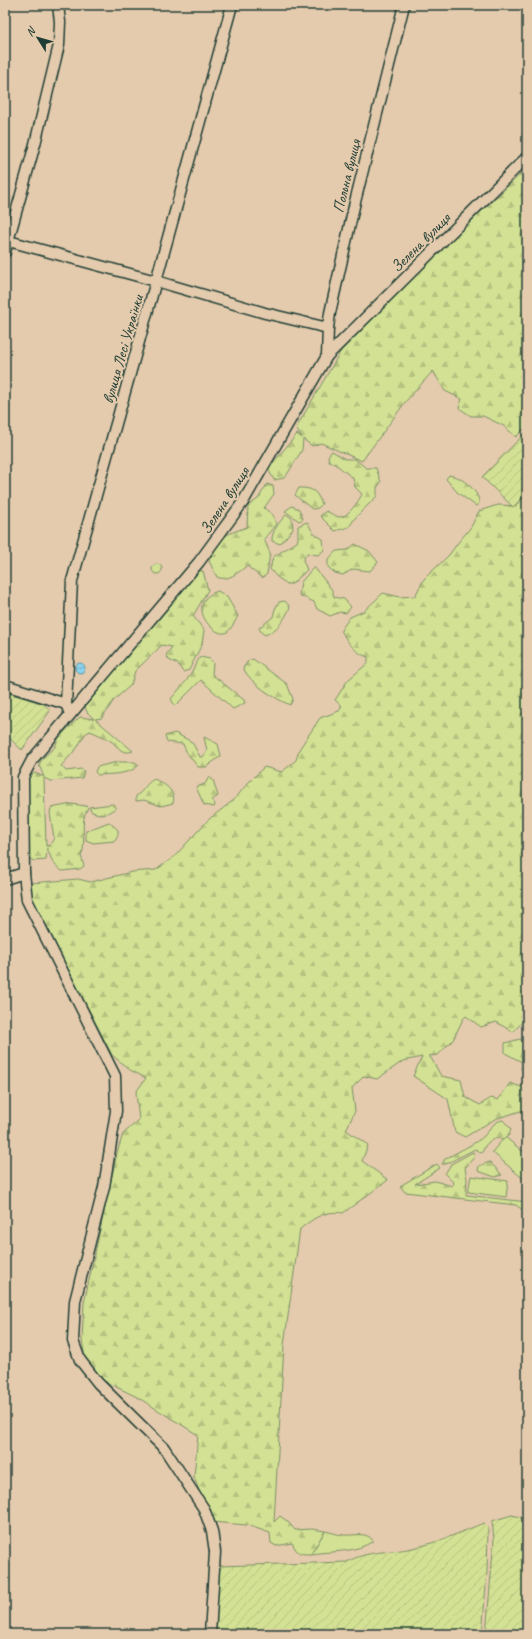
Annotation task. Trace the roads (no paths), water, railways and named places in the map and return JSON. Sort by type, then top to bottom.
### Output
[{"type":"street","points":[[5,252],[59,45],[60,22],[58,5]]},
{"type":"street","name":"вулиця Лесі Українки","points":[[66,704],[72,581],[232,5]]},
{"type":"street","name":"Польна вулиця","points":[[327,356],[328,328],[354,202],[404,5]]},
{"type":"street","name":"Зелена вулиця","points":[[210,1634],[215,1552],[212,1531],[204,1509],[164,1448],[98,1384],[80,1360],[73,1341],[75,1301],[104,1187],[109,1156],[116,1110],[115,1076],[27,900],[24,873],[23,777],[32,760],[199,562],[243,502],[327,356],[527,157]]},
{"type":"street","points":[[7,240],[156,281],[264,313],[328,328]]},
{"type":"street","points":[[5,685],[66,704],[70,714]]},
{"type":"street","points":[[5,879],[24,873]]},
{"type":"water","points":[[80,663],[85,668],[80,673],[75,668]]}]
